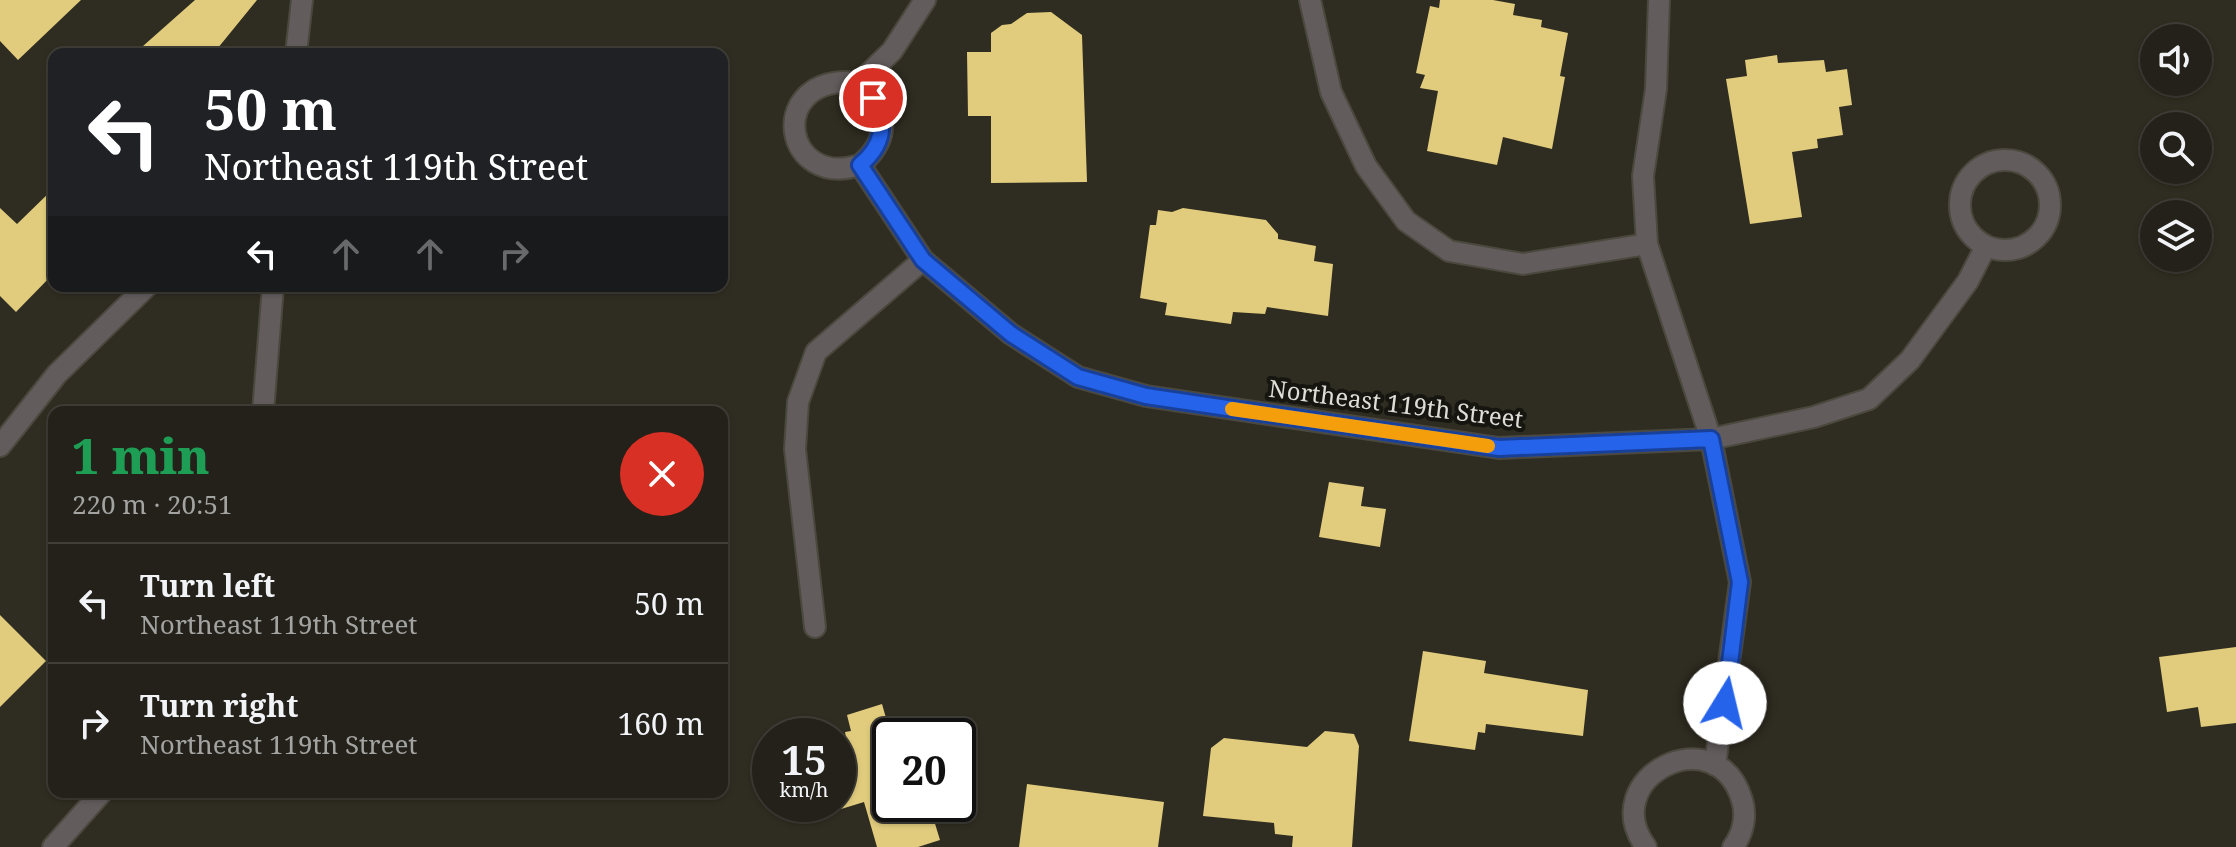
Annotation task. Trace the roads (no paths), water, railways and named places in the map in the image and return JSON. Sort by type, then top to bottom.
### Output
[{"type":"street","points":[[297,48],[302,0]]},
{"type":"street","points":[[856,86],[892,51],[925,0]]},
{"type":"street","points":[[1310,0],[1331,92],[1366,166],[1406,221],[1449,251],[1523,264],[1647,244]]},
{"type":"street","points":[[1659,0],[1656,89],[1643,176],[1647,244],[1711,439],[1740,582],[1715,765]]},
{"type":"street","points":[[832,82],[856,86],[873,98],[882,127],[871,155],[860,165],[845,169],[815,164],[796,139],[794,124],[797,109],[817,87],[832,82]]},
{"type":"street","points":[[1993,161],[2024,164],[2037,173],[2046,186],[2049,217],[2031,242],[2017,249],[1986,246],[1964,225],[1959,209],[1961,193],[1979,168],[1993,161]]},
{"type":"street","name":"Northeast 119th Street","points":[[860,165],[923,260],[1011,334],[1078,377],[1146,396],[1499,448],[1711,439],[1814,417],[1869,399],[1910,360],[1968,281],[1986,246]]},
{"type":"street","points":[[815,627],[795,449],[798,402],[816,352],[923,260]]},
{"type":"street","points":[[0,446],[57,374],[141,292]]},
{"type":"street","points":[[263,406],[273,292]]},
{"type":"street","points":[[1646,847],[1635,822],[1635,805],[1640,788],[1650,774],[1681,759],[1698,759],[1715,765],[1729,775],[1744,806],[1744,823],[1733,847]]},
{"type":"street","points":[[53,847],[97,798]]}]
